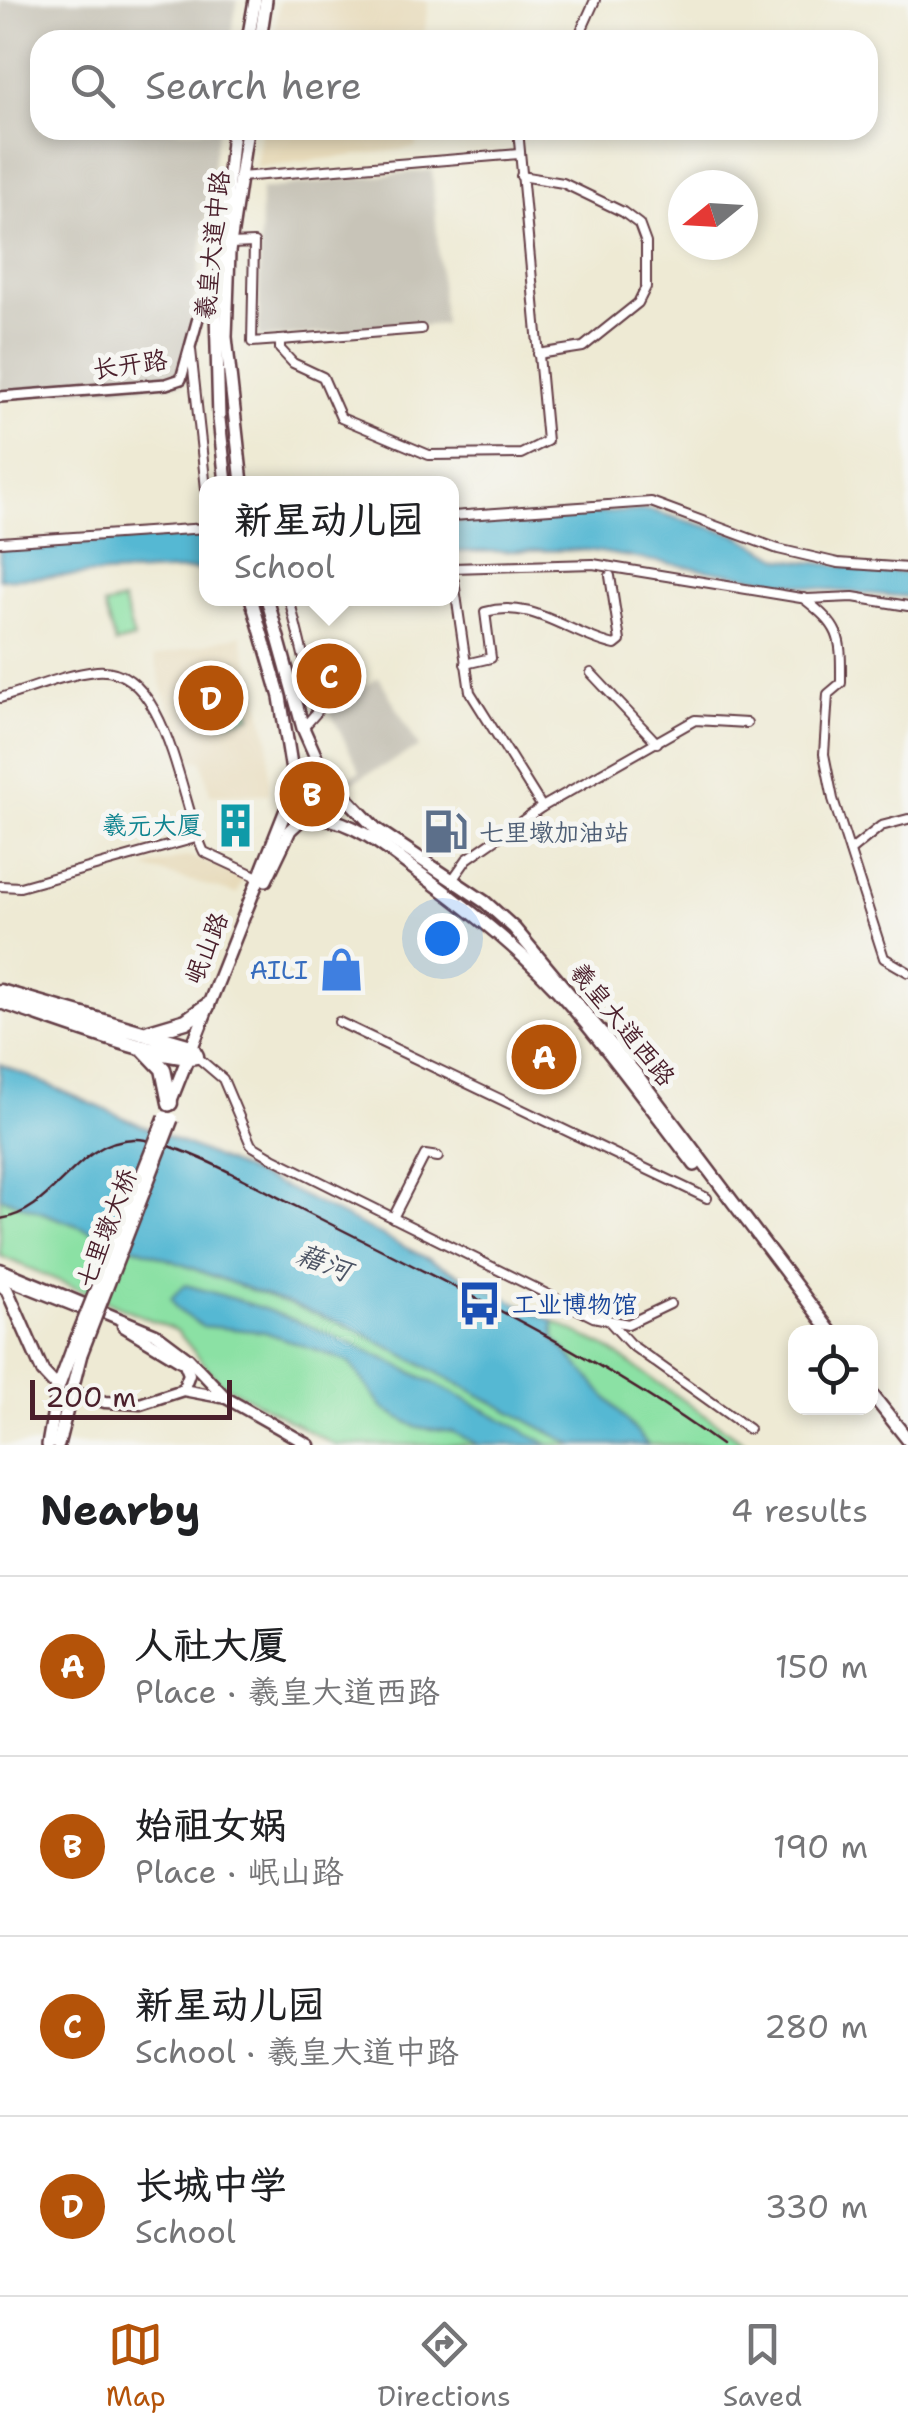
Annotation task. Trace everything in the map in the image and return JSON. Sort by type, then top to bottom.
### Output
[{"type":"highway","points":[[0,992],[140,1039],[163,1069],[169,1113]]},
{"type":"highway","points":[[0,1002],[192,1054]]},
{"type":"highway","points":[[140,1039],[186,1021],[207,1006]]},
{"type":"main road","points":[[250,30],[255,0]]},
{"type":"main road","points":[[262,30],[266,0]]},
{"type":"main road","name":"羲皇大道中路","points":[[234,140],[235,177]]},
{"type":"main road","name":"羲皇大道中路","points":[[225,476],[218,419],[216,311],[235,177],[244,140]]},
{"type":"main road","name":"羲皇大道中路","points":[[226,245],[226,337],[241,476]]},
{"type":"main road","points":[[253,606],[280,697],[294,783],[291,797],[305,816],[319,817],[334,806],[336,787],[323,773],[304,728],[269,606]]},
{"type":"main road","points":[[294,783],[304,774],[323,773]]},
{"type":"main road","name":"羲皇大道西路","points":[[336,787],[394,844],[453,879],[514,928],[579,1001],[823,1325]]},
{"type":"main road","name":"岷山路","points":[[192,1054],[207,1006],[291,797]]},
{"type":"main road","name":"岷山路","points":[[169,1113],[279,850],[305,816]]},
{"type":"main road","name":"羲皇大道西路","points":[[319,817],[345,822],[470,910],[571,1006],[822,1325]]},
{"type":"main road","name":"七里墩大桥","points":[[63,1390],[169,1113]]},
{"type":"main road","points":[[0,1272],[124,1327],[185,1364],[222,1397],[309,1445]]},
{"type":"main road","points":[[0,1272],[156,1334],[188,1358],[222,1397]]},
{"type":"main road","points":[[0,1284],[16,1309],[43,1372],[63,1390]]},
{"type":"main road","points":[[16,1309],[16,1295],[28,1286]]},
{"type":"main road","points":[[0,1293],[38,1377],[63,1390],[105,1402],[140,1404],[183,1390],[222,1397]]},
{"type":"main road","points":[[183,1390],[189,1380],[185,1364]]},
{"type":"main road","points":[[48,1445],[63,1390]]},
{"type":"main road","points":[[58,1445],[63,1390]]},
{"type":"main road","points":[[878,1392],[908,1430]]},
{"type":"main road","points":[[878,1402],[908,1440]]},
{"type":"street","points":[[582,30],[595,0]]},
{"type":"street","points":[[280,340],[280,349],[293,364],[323,376],[341,418],[429,455],[521,454],[547,440],[518,140]]},
{"type":"street","points":[[235,177],[519,154]]},
{"type":"street","points":[[521,176],[563,183],[624,212],[639,224],[646,243],[646,287],[638,303],[584,347],[538,354]]},
{"type":"street","points":[[226,245],[254,243],[252,342],[421,330]]},
{"type":"street","name":"长开路","points":[[0,397],[166,384],[181,379],[200,311],[216,311]]},
{"type":"street","points":[[191,350],[204,476]]},
{"type":"street","points":[[459,516],[652,502],[778,549],[838,563],[908,568]]},
{"type":"street","points":[[0,542],[199,528]]},
{"type":"street","points":[[459,568],[594,564],[803,598],[853,597],[908,606]]},
{"type":"street","points":[[465,664],[491,658],[484,612],[504,606],[527,609],[616,645],[620,641],[610,576]]},
{"type":"street","points":[[803,598],[824,614],[844,647],[841,684],[828,694],[824,754],[884,958],[908,972]]},
{"type":"street","points":[[291,606],[318,712],[304,728]]},
{"type":"street","points":[[457,606],[465,664],[479,712],[542,807]]},
{"type":"street","points":[[0,698],[100,670],[121,679],[159,716],[196,838],[204,852],[260,878]]},
{"type":"street","points":[[590,673],[656,743]]},
{"type":"street","points":[[453,879],[467,860],[542,807],[694,720],[747,723]]},
{"type":"street","points":[[850,850],[881,826],[908,819]]},
{"type":"street","points":[[0,886],[20,887],[196,838]]},
{"type":"street","points":[[339,1022],[708,1198]]},
{"type":"street","points":[[192,1054],[223,1079],[251,1145],[593,1317],[628,1324],[670,1304]]},
{"type":"street","points":[[393,1218],[426,1155],[438,1157]]},
{"type":"street","points":[[608,1320],[646,1356],[749,1429]]},
{"type":"shaded area","points":[[0,0],[237,0],[232,30],[30,30],[30,140],[217,140],[183,384],[0,395]]},
{"type":"shaded area","points":[[280,0],[428,0],[425,30],[276,30]]},
{"type":"shaded area","points":[[260,140],[416,140],[416,148],[256,167]]},
{"type":"shaded area","points":[[432,170],[444,324],[259,338],[261,189]]},
{"type":"shaded area","points":[[241,635],[269,739],[269,794],[210,794],[202,760],[183,762],[154,657]]},
{"type":"shaded area","points":[[334,656],[351,688],[321,705],[310,664]]},
{"type":"shaded area","points":[[379,677],[419,747],[345,786],[342,781],[360,771],[328,708]]},
{"type":"shaded area","points":[[188,856],[245,875],[237,894],[145,868]]},
{"type":"green space","points":[[123,601],[134,639],[115,644],[104,606]]},
{"type":"green space","points":[[236,662],[251,716],[218,725],[203,671]]},
{"type":"green space","points":[[0,1197],[351,1327],[574,1445],[335,1445],[219,1382],[177,1331],[0,1256]]},
{"type":"green space","points":[[553,1321],[609,1349],[748,1445],[648,1445],[555,1339]]},
{"type":"water","points":[[649,510],[737,535],[782,559],[908,573],[908,597],[835,591],[587,550],[459,552],[459,522]]},
{"type":"water","points":[[199,534],[199,569],[0,579],[0,547]]},
{"type":"water","name":"藉河","points":[[0,1064],[288,1189],[553,1321],[555,1339],[648,1445],[574,1445],[351,1327],[0,1197]]},
{"type":"water","points":[[185,1285],[280,1315],[372,1353],[549,1445],[479,1445],[453,1432],[416,1427],[383,1408],[349,1362],[265,1332],[202,1326],[178,1310],[171,1298]]},
{"type":"tram line","points":[[0,1219],[36,1204],[80,1163],[114,1142],[134,1139],[170,1146],[238,1176],[512,1317],[619,1378],[721,1445]]},
{"type":"place","name":"新星动儿园","points":[[329,676]]},
{"type":"place","name":"长城中学","points":[[211,698]]},
{"type":"place","name":"始祖女娲","points":[[312,794]]},
{"type":"place","name":"羲元大厦","points":[[235,825]]},
{"type":"place","name":"七里墩加油站","points":[[446,832]]},
{"type":"place","name":"AILI","points":[[341,970]]},
{"type":"place","name":"人社大厦","points":[[544,1057]]},
{"type":"place","name":"工业博物馆","points":[[479,1304]]}]
